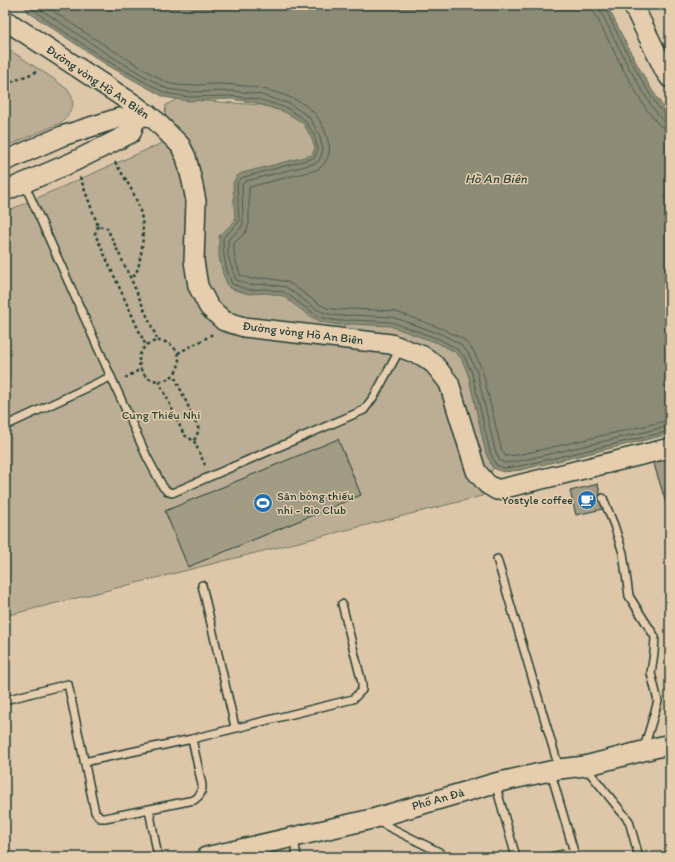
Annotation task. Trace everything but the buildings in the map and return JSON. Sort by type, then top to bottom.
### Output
[{"type":"street","points":[[637,6],[668,72]]},
{"type":"street","name":"Đường vòng Hồ An Biên","points":[[6,22],[106,85],[142,117],[155,120],[180,144],[186,157],[196,201],[194,261],[198,286],[209,307],[224,321],[244,327],[391,344],[423,356],[434,364],[449,383],[476,470],[487,484],[497,490],[670,448]]},
{"type":"street","points":[[5,161],[62,136],[119,118],[142,117]]},
{"type":"street","points":[[5,191],[73,162],[131,133],[142,117]]},
{"type":"street","name":"Phố An Đà","points":[[206,857],[372,819],[495,783],[555,770],[585,766],[670,744]]},
{"type":"lane","points":[[24,183],[110,377],[157,477],[163,487],[172,493],[364,410],[375,395],[400,347]]},
{"type":"lane","points":[[5,426],[110,377]]},
{"type":"lane","points":[[603,498],[623,553],[628,596],[655,637],[651,673],[658,701],[644,750]]},
{"type":"lane","points":[[497,559],[555,770],[574,852],[551,857]]},
{"type":"lane","points":[[202,585],[235,727]]},
{"type":"lane","points":[[84,762],[192,739],[235,727],[353,699],[362,690],[362,683],[342,604]]},
{"type":"lane","points":[[5,700],[68,684],[95,812],[100,818],[194,800],[199,797],[202,792],[202,785],[192,739]]},
{"type":"lane","points":[[585,766],[628,821],[639,857]]},
{"type":"lane","points":[[495,783],[516,857]]},
{"type":"lane","points":[[149,809],[158,857]]},
{"type":"lane","points":[[372,819],[439,852],[443,857]]},
{"type":"lane","points":[[294,837],[297,857]]},
{"type":"path","points":[[5,105],[8,92],[5,84],[36,72]]},
{"type":"path","points":[[115,162],[132,189],[141,209],[143,242],[139,266],[136,275],[131,279]]},
{"type":"path","points":[[80,177],[98,226],[95,234],[146,346]]},
{"type":"path","points":[[98,226],[107,228],[158,341]]},
{"type":"path","points":[[178,353],[218,330]]},
{"type":"path","points":[[158,341],[165,341],[171,344],[178,353],[179,362],[178,369],[174,375],[168,379],[159,381],[149,378],[141,369],[139,363],[142,351],[146,346],[151,342],[158,341]]},
{"type":"path","points":[[125,378],[141,369]]},
{"type":"path","points":[[174,375],[199,430],[194,442]]},
{"type":"path","points":[[159,381],[184,435],[194,442],[205,465]]},
{"type":"green space","points":[[5,47],[67,89],[72,97],[73,106],[63,122],[5,147]]},
{"type":"green space","name":"Cung Thiếu Nhi","points":[[177,99],[262,105],[314,121],[390,315],[464,353],[486,453],[493,468],[482,496],[5,616],[5,212],[162,143],[166,105]]},
{"type":"water","name":"Hồ An Biên","points":[[23,5],[607,5],[628,48],[652,90],[670,116],[670,434],[521,470],[503,472],[493,468],[486,453],[468,374],[461,358],[455,352],[438,343],[390,326],[352,324],[339,325],[322,322],[311,317],[283,296],[266,293],[249,294],[229,288],[223,274],[219,257],[219,236],[235,221],[233,183],[237,176],[242,173],[312,155],[315,148],[303,123],[285,112],[256,103],[232,99],[189,101],[164,97],[107,65],[28,12]]},
{"type":"place","name":"Yostyle coffee","points":[[587,500]]},
{"type":"place","name":"Sân bóng thiếu nhi - Rio Club","points":[[263,503]]}]
